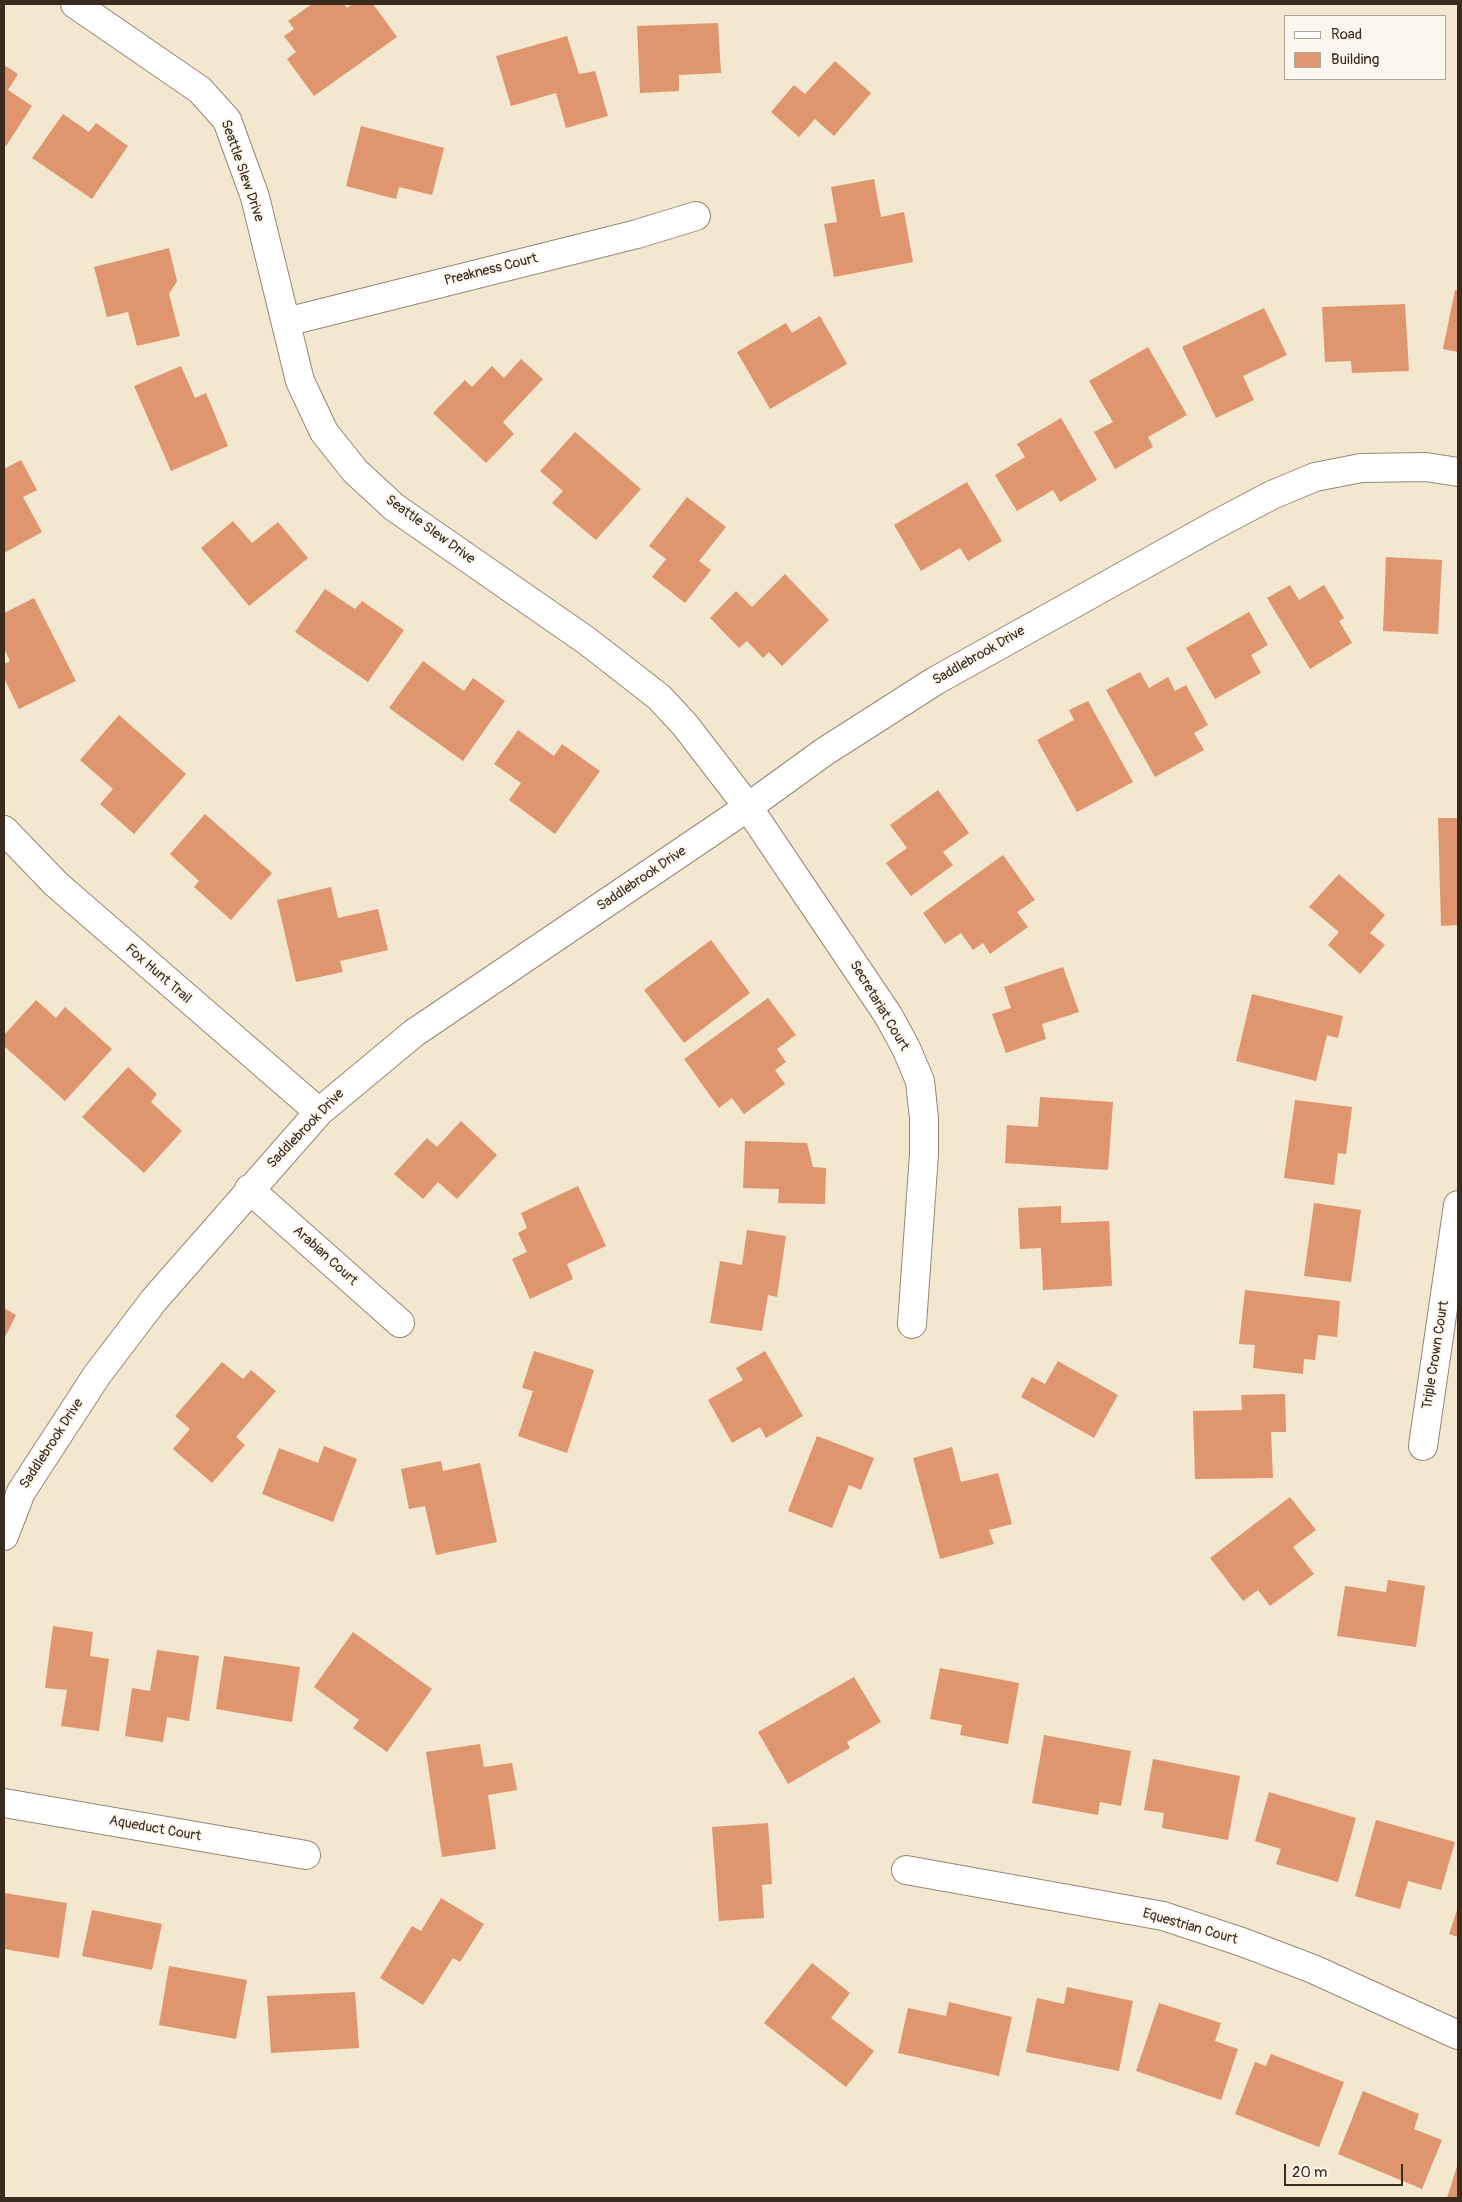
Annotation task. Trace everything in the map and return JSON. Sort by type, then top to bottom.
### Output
[{"type":"street","name":"Seattle Slew Drive","points":[[75,4],[200,90],[227,120],[254,197],[300,381],[324,432],[355,471],[394,507],[587,640],[659,697],[685,725],[748,808]]},
{"type":"street","name":"Preakness Court","points":[[286,322],[637,234],[696,216]]},
{"type":"street","name":"Saddlebrook Drive","points":[[4,1536],[12,1487],[154,1300],[249,1189],[319,1112],[414,1033],[748,808],[824,752],[935,680],[1272,495],[1315,477],[1361,468],[1426,467],[1458,472]]},
{"type":"street","name":"Secretariat Court","points":[[748,808],[888,1015],[906,1048],[920,1081],[924,1118],[924,1154],[912,1324]]},
{"type":"street","name":"Fox Hunt Trail","points":[[4,830],[56,884],[319,1112]]},
{"type":"street","name":"Arabian Court","points":[[249,1189],[400,1323]]},
{"type":"street","name":"Triple Crown Court","points":[[1423,1446],[1456,1243],[1458,1205]]},
{"type":"street","name":"Aqueduct Court","points":[[4,1803],[306,1856]]},
{"type":"street","name":"Equestrian Court","points":[[906,1870],[1163,1916],[1242,1942],[1313,1969],[1458,2035]]},
{"type":"building","points":[[312,4],[344,4],[347,8],[353,4],[373,4],[397,37],[314,96],[287,59],[296,52],[284,36],[294,29],[288,21]]},
{"type":"building","points":[[718,23],[721,73],[679,75],[679,91],[640,93],[637,26]]},
{"type":"building","points":[[567,36],[579,74],[595,71],[608,116],[566,128],[556,93],[511,106],[496,56]]},
{"type":"building","points":[[835,61],[871,93],[834,136],[815,119],[799,137],[771,112],[794,85],[805,94]]},
{"type":"building","points":[[4,65],[18,74],[8,90],[32,106],[6,146],[4,144]]},
{"type":"building","points":[[63,114],[89,132],[96,123],[128,146],[92,199],[32,158]]},
{"type":"building","points":[[361,126],[444,148],[432,195],[399,187],[396,199],[346,186]]},
{"type":"building","points":[[874,179],[881,217],[904,212],[913,262],[834,277],[824,224],[837,222],[831,187]]},
{"type":"building","points":[[169,248],[177,281],[169,294],[180,336],[137,346],[128,312],[107,317],[94,267]]},
{"type":"building","points":[[1455,290],[1458,290],[1458,352],[1443,349]]},
{"type":"building","points":[[1405,304],[1409,371],[1352,373],[1351,361],[1325,362],[1322,307]]},
{"type":"building","points":[[1264,308],[1287,355],[1243,376],[1254,400],[1216,418],[1182,347]]},
{"type":"building","points":[[820,316],[847,364],[770,409],[737,352],[786,323],[792,333]]},
{"type":"building","points":[[1148,347],[1187,415],[1148,437],[1153,447],[1115,469],[1094,432],[1113,422],[1089,381]]},
{"type":"building","points":[[521,359],[543,379],[503,422],[514,434],[486,463],[433,413],[465,380],[472,387],[492,366],[504,378]]},
{"type":"building","points":[[181,366],[195,398],[206,393],[228,446],[171,471],[134,386]]},
{"type":"building","points":[[1061,418],[1097,480],[1060,502],[1053,490],[1017,511],[995,475],[1025,457],[1017,444]]},
{"type":"building","points":[[575,432],[641,489],[596,540],[552,503],[563,491],[540,471]]},
{"type":"building","points":[[21,460],[37,490],[23,497],[42,532],[4,553],[4,469]]},
{"type":"building","points":[[967,482],[1002,541],[968,561],[960,548],[921,571],[894,525]]},
{"type":"building","points":[[687,497],[726,527],[699,561],[711,570],[685,603],[652,577],[666,559],[649,546]]},
{"type":"building","points":[[233,521],[252,543],[278,522],[308,558],[249,606],[201,548]]},
{"type":"building","points":[[1386,557],[1442,560],[1438,634],[1383,631]]},
{"type":"building","points":[[785,574],[829,620],[782,666],[769,652],[763,658],[747,641],[739,648],[710,618],[736,591],[752,607]]},
{"type":"building","points":[[1290,585],[1299,600],[1324,585],[1344,618],[1339,621],[1352,643],[1310,669],[1267,598]]},
{"type":"building","points":[[325,589],[355,609],[362,601],[404,630],[368,682],[295,632]]},
{"type":"building","points":[[34,598],[76,681],[19,709],[4,678],[4,664],[10,661],[4,648],[4,613]]},
{"type":"building","points":[[1249,612],[1268,645],[1251,655],[1261,673],[1215,699],[1186,648]]},
{"type":"building","points":[[423,661],[464,691],[473,678],[505,701],[463,761],[389,708]]},
{"type":"building","points":[[1140,672],[1149,688],[1168,677],[1175,691],[1186,685],[1208,725],[1194,733],[1204,750],[1155,777],[1106,690]]},
{"type":"building","points":[[1088,701],[1133,782],[1077,812],[1037,740],[1074,720],[1069,710]]},
{"type":"building","points":[[119,715],[186,774],[134,834],[100,804],[113,789],[80,760]]},
{"type":"building","points":[[518,730],[554,756],[562,744],[600,771],[555,834],[509,800],[521,783],[494,764]]},
{"type":"building","points":[[938,790],[969,833],[943,852],[953,865],[911,896],[886,863],[907,848],[890,825]]},
{"type":"building","points":[[205,814],[272,873],[231,920],[194,887],[199,881],[170,854]]},
{"type":"building","points":[[1438,818],[1458,818],[1458,925],[1441,926]]},
{"type":"building","points":[[1003,855],[1035,900],[1017,912],[1028,927],[990,954],[983,943],[973,950],[961,933],[945,944],[923,913]]},
{"type":"building","points":[[1339,874],[1385,915],[1370,933],[1385,945],[1360,974],[1328,945],[1339,932],[1309,907]]},
{"type":"building","points":[[331,887],[338,918],[378,909],[388,950],[340,961],[343,972],[296,982],[277,900]]},
{"type":"building","points":[[711,940],[750,993],[684,1043],[644,990]]},
{"type":"building","points":[[1063,967],[1079,1012],[1042,1024],[1046,1039],[1006,1053],[992,1014],[1011,1008],[1004,987]]},
{"type":"building","points":[[1252,994],[1343,1016],[1338,1038],[1327,1035],[1316,1081],[1236,1061]]},
{"type":"building","points":[[768,998],[796,1035],[777,1049],[786,1062],[775,1070],[785,1084],[744,1114],[732,1098],[719,1108],[684,1059]]},
{"type":"building","points":[[36,1000],[56,1018],[65,1007],[112,1049],[65,1101],[4,1046],[4,1035]]},
{"type":"building","points":[[128,1067],[157,1094],[151,1102],[182,1131],[144,1173],[82,1117]]},
{"type":"building","points":[[1040,1097],[1113,1102],[1108,1170],[1005,1163],[1007,1125],[1038,1127]]},
{"type":"building","points":[[1295,1100],[1352,1107],[1346,1154],[1338,1153],[1334,1185],[1284,1178]]},
{"type":"building","points":[[461,1121],[497,1155],[457,1199],[438,1182],[423,1199],[394,1174],[427,1138],[437,1147]]},
{"type":"building","points":[[745,1141],[807,1143],[813,1167],[826,1168],[825,1204],[778,1203],[779,1189],[743,1188]]},
{"type":"building","points":[[578,1186],[606,1246],[567,1264],[573,1279],[530,1299],[512,1259],[527,1252],[518,1233],[527,1228],[521,1213]]},
{"type":"building","points":[[1314,1203],[1361,1210],[1351,1282],[1304,1276]]},
{"type":"building","points":[[1061,1206],[1061,1223],[1109,1221],[1112,1286],[1043,1290],[1041,1248],[1020,1249],[1018,1208]]},
{"type":"building","points":[[747,1230],[786,1236],[777,1297],[768,1295],[762,1331],[710,1323],[720,1261],[742,1265]]},
{"type":"building","points":[[1245,1290],[1340,1301],[1337,1337],[1318,1335],[1315,1360],[1304,1359],[1303,1374],[1253,1368],[1255,1345],[1239,1344]]},
{"type":"building","points":[[4,1308],[16,1315],[4,1339]]},
{"type":"building","points":[[534,1351],[594,1370],[567,1453],[518,1436],[533,1391],[522,1388]]},
{"type":"building","points":[[765,1351],[803,1416],[766,1438],[760,1427],[732,1443],[708,1400],[743,1380],[736,1368]]},
{"type":"building","points":[[1058,1361],[1118,1395],[1094,1438],[1021,1397],[1032,1377],[1045,1384]]},
{"type":"building","points":[[222,1362],[243,1379],[251,1370],[276,1391],[236,1437],[245,1445],[212,1483],[173,1449],[190,1429],[175,1416]]},
{"type":"building","points":[[1285,1394],[1286,1432],[1271,1432],[1273,1478],[1195,1479],[1193,1411],[1242,1410],[1241,1395]]},
{"type":"building","points":[[817,1436],[874,1458],[861,1490],[849,1485],[832,1528],[788,1511]]},
{"type":"building","points":[[324,1446],[357,1459],[333,1522],[262,1494],[279,1448],[318,1463]]},
{"type":"building","points":[[952,1447],[961,1482],[998,1473],[1012,1524],[989,1530],[994,1544],[940,1559],[913,1458]]},
{"type":"building","points":[[441,1461],[443,1471],[480,1463],[497,1542],[436,1555],[425,1506],[409,1509],[401,1469]]},
{"type":"building","points":[[1290,1497],[1316,1530],[1293,1547],[1314,1574],[1270,1606],[1258,1590],[1243,1601],[1210,1558]]},
{"type":"building","points":[[1388,1580],[1425,1586],[1416,1647],[1337,1636],[1345,1586],[1386,1592]]},
{"type":"building","points":[[53,1626],[93,1632],[90,1656],[109,1659],[99,1731],[61,1726],[67,1690],[45,1688]]},
{"type":"building","points":[[353,1632],[432,1689],[387,1752],[353,1728],[359,1720],[314,1687]]},
{"type":"building","points":[[157,1650],[199,1656],[189,1721],[167,1717],[163,1742],[125,1736],[132,1688],[150,1691]]},
{"type":"building","points":[[224,1656],[300,1667],[292,1722],[216,1709]]},
{"type":"building","points":[[940,1668],[1019,1683],[1008,1744],[960,1735],[962,1725],[930,1719]]},
{"type":"building","points":[[854,1677],[881,1722],[847,1742],[850,1748],[788,1784],[758,1732]]},
{"type":"building","points":[[1044,1735],[1131,1751],[1121,1806],[1100,1802],[1098,1815],[1032,1803]]},
{"type":"building","points":[[480,1744],[484,1767],[512,1763],[517,1790],[488,1795],[496,1849],[442,1857],[426,1752]]},
{"type":"building","points":[[1153,1759],[1240,1776],[1228,1840],[1162,1828],[1164,1813],[1144,1810]]},
{"type":"building","points":[[1269,1792],[1356,1818],[1338,1882],[1276,1864],[1281,1849],[1255,1841]]},
{"type":"building","points":[[1376,1820],[1455,1842],[1441,1890],[1408,1881],[1400,1909],[1355,1896]]},
{"type":"building","points":[[768,1823],[772,1884],[762,1885],[764,1918],[719,1921],[712,1827]]},
{"type":"building","points":[[4,1893],[67,1903],[59,1958],[4,1949]]},
{"type":"building","points":[[441,1898],[484,1924],[460,1962],[453,1958],[423,2005],[380,1978],[412,1926],[421,1931]]},
{"type":"building","points":[[1458,1907],[1458,1937],[1449,1934]]},
{"type":"building","points":[[92,1910],[162,1924],[152,1970],[82,1956]]},
{"type":"building","points":[[812,1963],[850,1993],[831,2018],[874,2051],[846,2087],[764,2023]]},
{"type":"building","points":[[169,1966],[247,1980],[236,2039],[159,2025]]},
{"type":"building","points":[[1067,1987],[1133,2001],[1119,2071],[1026,2052],[1037,1998],[1064,2004]]},
{"type":"building","points":[[355,1992],[359,2048],[271,2053],[267,1996]]},
{"type":"building","points":[[949,2002],[1012,2017],[999,2076],[898,2053],[908,2008],[946,2016]]},
{"type":"building","points":[[1159,2003],[1221,2023],[1215,2041],[1238,2049],[1221,2100],[1136,2071]]},
{"type":"building","points":[[1271,2054],[1344,2082],[1319,2147],[1235,2114],[1255,2062],[1266,2066]]},
{"type":"building","points":[[1363,2091],[1419,2114],[1414,2129],[1442,2140],[1422,2189],[1338,2154]]},
{"type":"building","points":[[1458,2163],[1458,2198],[1447,2198]]}]
